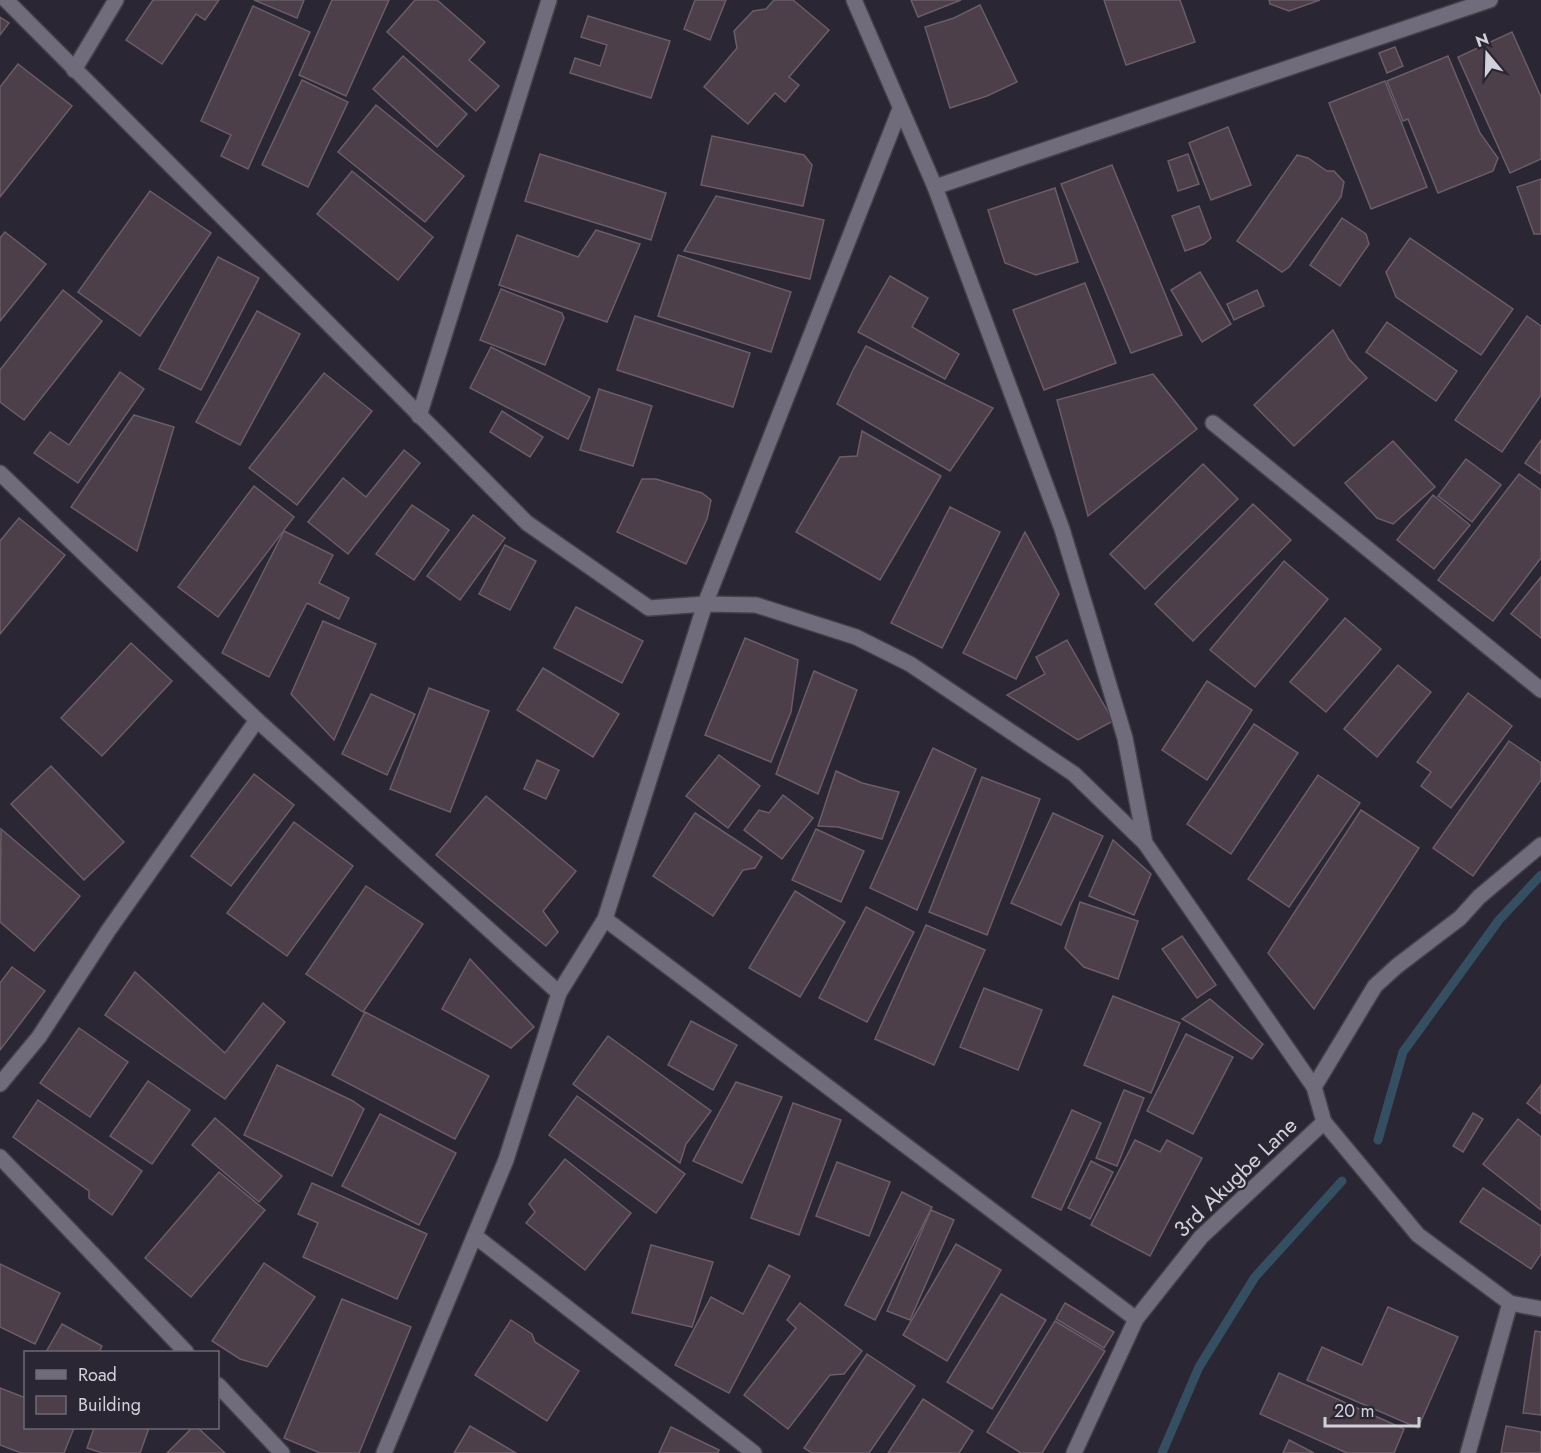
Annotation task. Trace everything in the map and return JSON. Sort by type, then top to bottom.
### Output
[{"type":"street","points":[[6,0],[527,523],[649,608],[705,604],[756,605],[856,637],[910,663],[1074,774],[1145,843],[1314,1087],[1324,1122],[1418,1235],[1510,1303],[1541,1310]]},
{"type":"street","points":[[74,70],[116,0]]},
{"type":"street","points":[[419,416],[549,0]]},
{"type":"street","points":[[854,0],[935,187],[1062,528],[1125,738],[1145,843]]},
{"type":"street","points":[[935,187],[1490,0]]},
{"type":"street","points":[[384,1453],[506,1160],[559,993],[605,919],[705,604],[900,109]]},
{"type":"street","points":[[1213,423],[1541,690]]},
{"type":"street","points":[[0,473],[257,720],[559,993]]},
{"type":"street","points":[[0,1084],[39,1037],[108,931],[257,720]]},
{"type":"street","points":[[1314,1087],[1376,986],[1397,966],[1460,918],[1479,897],[1541,845]]},
{"type":"street","points":[[605,919],[1136,1319]]},
{"type":"street","name":"3rd Akugbe Lane","points":[[1074,1453],[1136,1319],[1201,1237],[1324,1122]]},
{"type":"street","points":[[0,1157],[184,1351]]},
{"type":"street","points":[[475,1236],[754,1453]]},
{"type":"street","points":[[1468,1453],[1510,1303]]},
{"type":"street","points":[[219,1386],[282,1453]]},
{"type":"building","points":[[153,0],[219,0],[205,20],[196,14],[162,64],[126,40]]},
{"type":"building","points":[[254,0],[304,0],[297,18]]},
{"type":"building","points":[[332,0],[389,0],[346,96],[299,75]]},
{"type":"building","points":[[415,0],[437,0],[485,42],[469,60],[499,86],[476,111],[387,32]]},
{"type":"building","points":[[695,0],[726,0],[710,40],[684,29]]},
{"type":"building","points":[[774,0],[793,0],[829,30],[789,77],[799,85],[785,102],[775,93],[748,124],[704,87],[737,48],[734,31],[753,11],[766,9]]},
{"type":"building","points":[[911,0],[961,0],[918,17]]},
{"type":"building","points":[[1104,0],[1180,0],[1195,42],[1126,65]]},
{"type":"building","points":[[1269,0],[1320,0],[1289,11],[1270,4]]},
{"type":"building","points":[[980,5],[1017,82],[987,96],[950,108],[925,27],[954,18]]},
{"type":"building","points":[[253,6],[310,32],[248,169],[221,156],[231,135],[201,121]]},
{"type":"building","points":[[588,16],[670,41],[651,98],[570,73],[575,58],[600,66],[607,45],[581,37]]},
{"type":"building","points":[[0,17],[9,23],[0,35]]},
{"type":"building","points":[[1512,32],[1541,97],[1541,159],[1510,173],[1458,57]]},
{"type":"building","points":[[1395,47],[1403,66],[1387,73],[1379,53]]},
{"type":"building","points":[[403,56],[467,114],[437,147],[373,89]]},
{"type":"building","points":[[1448,56],[1480,133],[1498,158],[1493,171],[1438,193],[1408,119],[1403,121],[1387,81]]},
{"type":"building","points":[[18,64],[72,106],[0,197],[0,87]]},
{"type":"building","points":[[302,80],[348,102],[308,187],[262,165]]},
{"type":"building","points":[[1385,81],[1427,187],[1371,209],[1329,103]]},
{"type":"building","points":[[376,105],[464,176],[425,222],[338,152]]},
{"type":"building","points":[[1228,127],[1251,185],[1211,200],[1189,143]]},
{"type":"building","points":[[712,136],[804,155],[812,165],[803,206],[701,185]]},
{"type":"building","points":[[540,154],[666,193],[651,240],[525,201]]},
{"type":"building","points":[[1188,154],[1199,184],[1178,191],[1168,161]]},
{"type":"building","points":[[1297,155],[1308,158],[1327,171],[1334,171],[1344,182],[1341,197],[1289,267],[1282,272],[1237,241]]},
{"type":"building","points":[[1112,165],[1182,335],[1131,353],[1061,184]]},
{"type":"building","points":[[352,171],[433,237],[398,280],[317,214]]},
{"type":"building","points":[[1541,179],[1541,234],[1534,234],[1517,187]]},
{"type":"building","points":[[1055,188],[1078,262],[1036,275],[1005,263],[988,210]]},
{"type":"building","points":[[150,191],[211,233],[140,336],[78,292]]},
{"type":"building","points":[[716,196],[824,220],[810,279],[684,251]]},
{"type":"building","points":[[1199,206],[1211,238],[1204,244],[1185,251],[1172,216]]},
{"type":"building","points":[[1342,218],[1366,234],[1369,244],[1340,286],[1310,265]]},
{"type":"building","points":[[596,230],[640,244],[607,322],[499,285],[517,235],[578,257]]},
{"type":"building","points":[[5,232],[46,264],[0,321],[0,238]]},
{"type":"building","points":[[1410,238],[1513,309],[1481,355],[1396,297],[1386,272]]},
{"type":"building","points":[[678,255],[791,292],[771,352],[658,316]]},
{"type":"building","points":[[218,257],[259,278],[201,390],[159,369]]},
{"type":"building","points":[[1200,272],[1231,324],[1202,342],[1171,290]]},
{"type":"building","points":[[890,276],[928,298],[912,327],[959,354],[945,379],[858,332]]},
{"type":"building","points":[[1085,283],[1116,363],[1044,390],[1013,310]]},
{"type":"building","points":[[501,289],[562,313],[564,318],[545,365],[480,340]]},
{"type":"building","points":[[63,290],[102,321],[24,420],[0,402],[0,370]]},
{"type":"building","points":[[1257,290],[1264,306],[1234,320],[1227,304]]},
{"type":"building","points":[[257,311],[300,334],[240,445],[196,422]]},
{"type":"building","points":[[635,316],[750,353],[733,407],[617,370]]},
{"type":"building","points":[[1527,316],[1541,326],[1541,395],[1502,452],[1455,420]]},
{"type":"building","points":[[1387,322],[1457,371],[1436,401],[1366,352]]},
{"type":"building","points":[[1333,330],[1349,359],[1367,378],[1294,446],[1254,405]]},
{"type":"building","points":[[866,346],[993,408],[950,471],[837,404]]},
{"type":"building","points":[[491,347],[590,397],[568,439],[470,388]]},
{"type":"building","points":[[120,372],[144,389],[78,483],[34,453],[50,432],[69,445]]},
{"type":"building","points":[[324,373],[372,411],[297,505],[249,468]]},
{"type":"building","points":[[1153,374],[1197,429],[1088,516],[1057,400]]},
{"type":"building","points":[[599,389],[652,406],[633,466],[580,450]]},
{"type":"building","points":[[502,411],[543,437],[530,457],[490,432]]},
{"type":"building","points":[[134,415],[174,427],[137,551],[71,507]]},
{"type":"building","points":[[862,431],[941,476],[880,580],[796,532],[840,457],[857,456]]},
{"type":"building","points":[[1541,440],[1541,474],[1525,463]]},
{"type":"building","points":[[1393,441],[1435,487],[1393,524],[1377,518],[1345,483]]},
{"type":"building","points":[[404,450],[420,463],[348,554],[308,522],[343,478],[366,497]]},
{"type":"building","points":[[1466,459],[1501,485],[1472,522],[1438,496]]},
{"type":"building","points":[[1203,464],[1238,499],[1145,589],[1110,554]]},
{"type":"building","points":[[1519,474],[1541,490],[1541,558],[1493,621],[1438,580]]},
{"type":"building","points":[[642,479],[656,479],[702,493],[711,500],[707,519],[686,564],[617,532]]},
{"type":"building","points":[[254,486],[294,517],[218,617],[178,587]]},
{"type":"building","points":[[1433,495],[1470,525],[1434,569],[1397,540]]},
{"type":"building","points":[[1253,504],[1291,540],[1193,641],[1155,604]]},
{"type":"building","points":[[412,505],[449,530],[414,580],[376,554]]},
{"type":"building","points":[[950,507],[1000,532],[942,648],[891,623]]},
{"type":"building","points":[[473,515],[505,538],[460,600],[427,576]]},
{"type":"building","points":[[19,518],[65,555],[0,634],[0,541]]},
{"type":"building","points":[[284,531],[333,555],[319,583],[349,598],[339,619],[307,603],[269,677],[222,653]]},
{"type":"building","points":[[1025,532],[1059,594],[1016,679],[963,653]]},
{"type":"building","points":[[505,545],[536,561],[510,610],[479,594]]},
{"type":"building","points":[[1284,561],[1328,599],[1255,687],[1210,650]]},
{"type":"building","points":[[1541,577],[1541,638],[1511,614]]},
{"type":"building","points":[[576,607],[643,641],[622,683],[554,648]]},
{"type":"building","points":[[1345,618],[1381,649],[1326,712],[1290,682]]},
{"type":"building","points":[[323,621],[376,644],[334,740],[291,694]]},
{"type":"building","points":[[745,638],[798,660],[791,712],[771,762],[705,735]]},
{"type":"building","points":[[1067,640],[1113,721],[1078,740],[1007,695],[1045,674],[1036,657]]},
{"type":"building","points":[[131,643],[172,681],[102,756],[61,718]]},
{"type":"building","points":[[1398,665],[1431,692],[1377,757],[1344,729]]},
{"type":"building","points":[[543,668],[619,714],[593,757],[517,710]]},
{"type":"building","points":[[814,671],[857,690],[818,794],[776,774]]},
{"type":"building","points":[[1207,681],[1252,710],[1207,780],[1162,750]]},
{"type":"building","points":[[429,688],[489,711],[450,812],[390,789]]},
{"type":"building","points":[[1468,693],[1512,726],[1451,808],[1421,786],[1431,772],[1417,762]]},
{"type":"building","points":[[371,694],[415,714],[387,775],[342,754]]},
{"type":"building","points":[[1254,724],[1298,753],[1231,854],[1187,824]]},
{"type":"building","points":[[1509,741],[1541,763],[1541,780],[1473,876],[1433,848]]},
{"type":"building","points":[[933,748],[976,769],[917,910],[870,888]]},
{"type":"building","points":[[719,755],[760,786],[728,828],[686,796]]},
{"type":"building","points":[[537,760],[559,770],[546,799],[524,789]]},
{"type":"building","points":[[51,766],[124,842],[84,880],[11,804]]},
{"type":"building","points":[[836,771],[862,783],[899,792],[882,839],[838,827],[818,826]]},
{"type":"building","points":[[254,774],[294,805],[231,886],[191,856]]},
{"type":"building","points":[[1318,775],[1360,803],[1289,907],[1248,879]]},
{"type":"building","points":[[982,777],[1040,799],[987,935],[929,912]]},
{"type":"building","points":[[783,795],[813,818],[782,859],[744,830],[759,810],[769,813]]},
{"type":"building","points":[[486,796],[576,871],[543,911],[558,932],[546,946],[436,855]]},
{"type":"building","points":[[1361,810],[1419,848],[1314,1009],[1268,953]]},
{"type":"building","points":[[695,813],[762,857],[755,868],[743,870],[713,916],[653,876]]},
{"type":"building","points":[[1053,813],[1103,836],[1061,925],[1011,903]]},
{"type":"building","points":[[294,822],[353,866],[287,956],[227,913]]},
{"type":"building","points":[[1,829],[80,896],[34,951],[0,922]]},
{"type":"building","points":[[816,829],[864,851],[841,902],[792,880]]},
{"type":"building","points":[[1113,840],[1151,874],[1134,915],[1089,896]]},
{"type":"building","points":[[366,886],[423,924],[363,1012],[306,974]]},
{"type":"building","points":[[795,891],[845,922],[800,997],[749,968]]},
{"type":"building","points":[[1080,902],[1138,921],[1118,979],[1084,967],[1065,948]]},
{"type":"building","points":[[866,907],[914,932],[867,1022],[819,998]]},
{"type":"building","points":[[926,925],[985,950],[934,1065],[875,1039]]},
{"type":"building","points":[[1182,936],[1216,985],[1197,998],[1162,949]]},
{"type":"building","points":[[470,959],[534,1027],[511,1048],[442,1009]]},
{"type":"building","points":[[12,967],[45,991],[0,1050],[0,983]]},
{"type":"building","points":[[135,972],[225,1053],[263,1003],[285,1022],[225,1099],[105,1015]]},
{"type":"building","points":[[984,988],[1042,1010],[1018,1070],[960,1047]]},
{"type":"building","points":[[1113,996],[1180,1023],[1151,1093],[1084,1065]]},
{"type":"building","points":[[1210,999],[1263,1044],[1252,1059],[1182,1019]]},
{"type":"building","points":[[365,1012],[489,1076],[455,1139],[332,1075]]},
{"type":"building","points":[[691,1021],[737,1045],[713,1090],[668,1065]]},
{"type":"building","points":[[79,1028],[128,1062],[90,1117],[40,1083]]},
{"type":"building","points":[[1186,1034],[1233,1057],[1193,1134],[1147,1111]]},
{"type":"building","points":[[608,1036],[711,1111],[686,1144],[680,1163],[573,1084]]},
{"type":"building","points":[[277,1065],[353,1101],[364,1109],[332,1176],[244,1135]]},
{"type":"building","points":[[148,1081],[190,1110],[152,1164],[110,1136]]},
{"type":"building","points":[[736,1082],[782,1097],[742,1183],[693,1161]]},
{"type":"building","points":[[1541,1085],[1541,1114],[1527,1103]]},
{"type":"building","points":[[1124,1090],[1144,1098],[1117,1166],[1096,1158]]},
{"type":"building","points":[[577,1096],[685,1174],[656,1213],[549,1135]]},
{"type":"building","points":[[38,1100],[142,1171],[112,1215],[89,1198],[89,1191],[13,1137]]},
{"type":"building","points":[[793,1103],[841,1120],[799,1235],[751,1218]]},
{"type":"building","points":[[1072,1110],[1101,1123],[1061,1210],[1032,1197]]},
{"type":"building","points":[[1473,1113],[1483,1119],[1463,1152],[1453,1146]]},
{"type":"building","points":[[380,1114],[456,1153],[419,1225],[342,1186]]},
{"type":"building","points":[[215,1118],[282,1176],[259,1202],[192,1145]]},
{"type":"building","points":[[1518,1119],[1541,1137],[1541,1210],[1483,1164]]},
{"type":"building","points":[[1135,1140],[1160,1152],[1167,1140],[1202,1158],[1150,1256],[1091,1225]]},
{"type":"building","points":[[565,1159],[631,1213],[585,1270],[526,1223],[535,1212],[529,1204]]},
{"type":"building","points":[[1091,1161],[1113,1172],[1090,1219],[1068,1208]]},
{"type":"building","points":[[837,1162],[890,1182],[869,1236],[816,1216]]},
{"type":"building","points":[[219,1172],[265,1210],[191,1297],[145,1258]]},
{"type":"building","points":[[312,1183],[427,1234],[397,1299],[303,1257],[318,1223],[298,1214]]},
{"type":"building","points":[[1483,1188],[1541,1226],[1541,1254],[1531,1269],[1460,1222]]},
{"type":"building","points":[[902,1192],[932,1207],[875,1320],[845,1305]]},
{"type":"building","points":[[931,1210],[954,1220],[910,1320],[887,1311]]},
{"type":"building","points":[[956,1244],[1001,1270],[947,1361],[903,1335]]},
{"type":"building","points":[[651,1245],[713,1262],[692,1327],[632,1313]]},
{"type":"building","points":[[264,1263],[315,1297],[267,1367],[240,1359],[212,1341]]},
{"type":"building","points":[[0,1264],[60,1293],[35,1344],[0,1327]]},
{"type":"building","points":[[769,1265],[790,1276],[729,1393],[675,1365],[711,1297],[743,1314]]},
{"type":"building","points":[[1001,1294],[1046,1320],[992,1409],[947,1382]]},
{"type":"building","points":[[342,1299],[411,1327],[359,1453],[320,1453],[284,1438]]},
{"type":"building","points":[[800,1303],[862,1351],[844,1374],[830,1375],[788,1429],[744,1395],[796,1328],[787,1320]]},
{"type":"building","points":[[1065,1303],[1114,1332],[1104,1348],[1056,1319]]},
{"type":"building","points":[[1388,1307],[1458,1337],[1418,1428],[1307,1380],[1322,1347],[1362,1365]]},
{"type":"building","points":[[511,1320],[532,1334],[535,1342],[579,1371],[547,1421],[475,1375]]},
{"type":"building","points":[[1055,1321],[1105,1351],[1042,1453],[1021,1453],[987,1432]]},
{"type":"building","points":[[62,1324],[102,1346],[100,1351],[47,1351]]},
{"type":"building","points":[[1535,1331],[1541,1332],[1541,1415],[1523,1413]]},
{"type":"building","points":[[867,1354],[915,1386],[869,1453],[812,1453],[804,1448]]},
{"type":"building","points":[[1279,1373],[1404,1429],[1394,1453],[1347,1453],[1260,1414]]},
{"type":"building","points":[[0,1388],[24,1397],[24,1429],[74,1429],[64,1453],[21,1453],[0,1445]]},
{"type":"building","points":[[923,1399],[973,1431],[959,1453],[888,1453]]},
{"type":"building","points":[[470,1426],[516,1453],[454,1453]]},
{"type":"building","points":[[1506,1426],[1541,1432],[1541,1453],[1501,1453]]},
{"type":"building","points":[[671,1427],[719,1450],[718,1453],[659,1453]]},
{"type":"building","points":[[94,1429],[149,1429],[140,1453],[102,1453],[87,1448]]},
{"type":"building","points":[[191,1429],[199,1429],[225,1453],[167,1453]]},
{"type":"building","points":[[1289,1440],[1314,1453],[1283,1453]]},
{"type":"waterway","points":[[1378,1140],[1403,1052],[1499,920],[1541,875]]},
{"type":"waterway","points":[[1162,1453],[1199,1367],[1255,1277],[1342,1181]]}]
